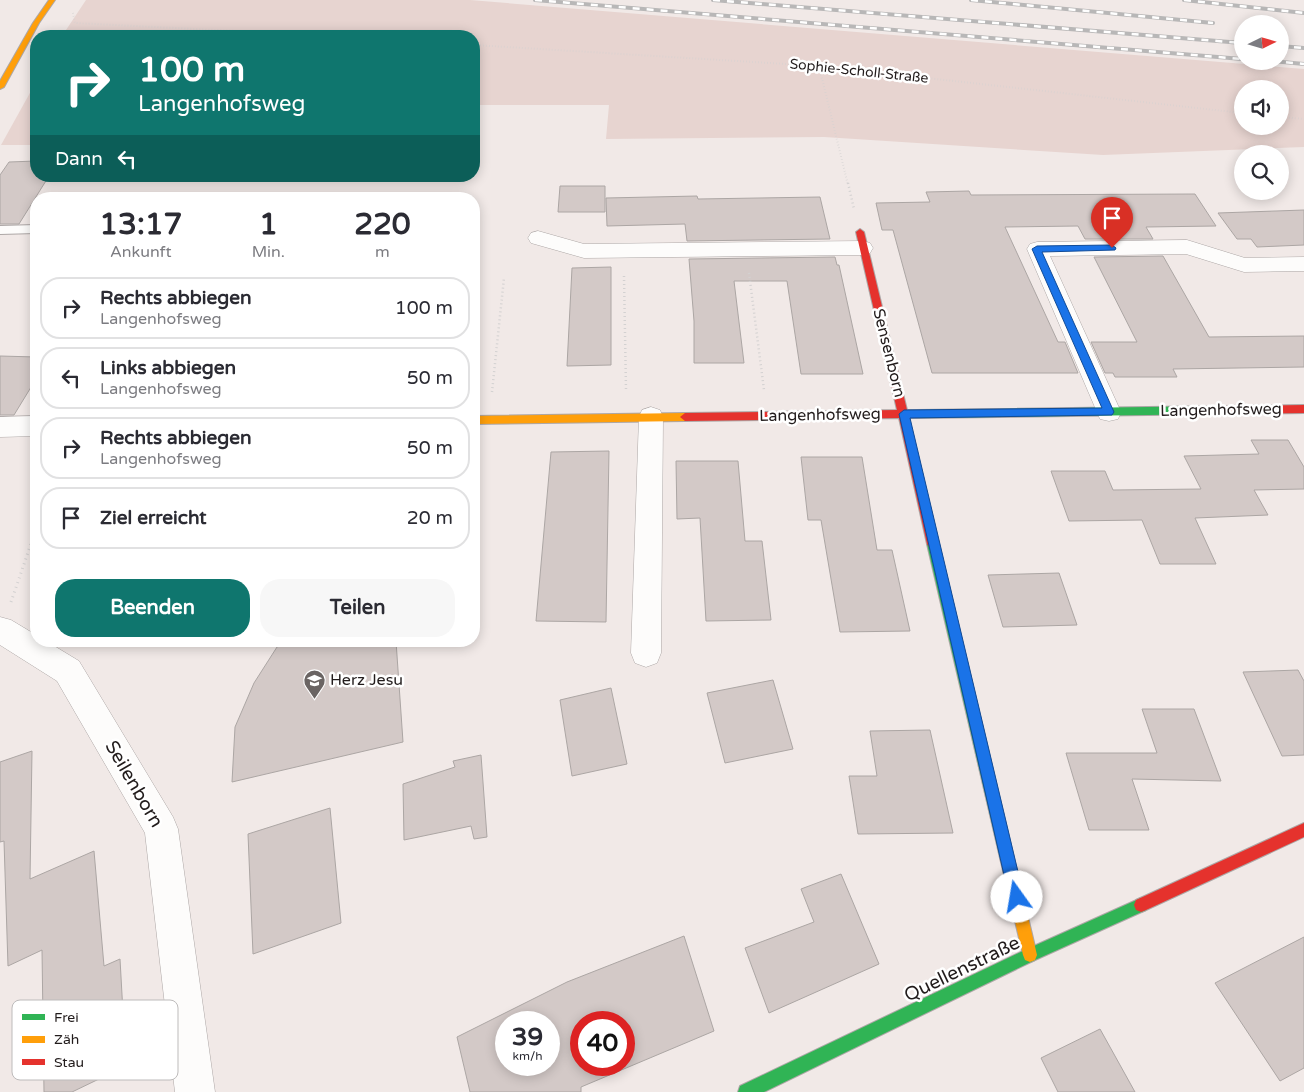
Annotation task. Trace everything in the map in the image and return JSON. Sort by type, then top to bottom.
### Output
[{"type":"street","points":[[34,30],[50,3]]},
{"type":"street","points":[[0,87],[30,37]]},
{"type":"street","points":[[538,238],[584,251],[862,240]]},
{"type":"street","name":"Sensenborn","points":[[862,240],[1030,955]]},
{"type":"street","points":[[1109,412],[1037,249],[1187,247],[1244,265],[1304,264]]},
{"type":"street","name":"Langenhofsweg","points":[[480,420],[1304,409]]},
{"type":"street","points":[[639,418],[646,653]]},
{"type":"street","points":[[0,427],[30,426]]},
{"type":"street","name":"Seilenborn","points":[[1,630],[68,671],[161,829],[195,1092]]},
{"type":"street","name":"Quellenstraße","points":[[746,1092],[1030,955],[1304,830]]},
{"type":"lane","points":[[0,230],[30,229]]},
{"type":"path","points":[[50,3],[69,6],[75,23],[216,30]]},
{"type":"path","name":"Sophie-Scholl-Straße","points":[[480,45],[818,66],[1234,112]]},
{"type":"path","points":[[818,66],[862,240]]},
{"type":"path","points":[[1289,118],[1304,119]]},
{"type":"path","points":[[748,270],[767,416]]},
{"type":"path","points":[[624,275],[639,418]]},
{"type":"path","points":[[489,420],[504,278]]},
{"type":"path","points":[[1,630],[30,546]]},
{"type":"shaded area","points":[[86,0],[470,0],[1234,63],[1234,70],[1304,69],[1304,147],[1289,148],[1289,145],[1234,145],[1234,150],[1103,155],[824,137],[606,139],[609,105],[480,105],[480,30],[66,30]]},
{"type":"shaded area","points":[[30,93],[30,145],[1,145]]},
{"type":"building","points":[[30,161],[30,182],[45,182],[39,192],[30,192],[30,206],[19,224],[0,224],[0,175],[9,162]]},
{"type":"building","points":[[560,186],[605,186],[605,212],[558,212]]},
{"type":"building","points":[[969,191],[971,195],[1195,194],[1216,226],[1146,227],[1153,239],[1085,239],[1078,226],[1005,227],[1058,342],[1065,342],[1078,373],[932,373],[893,230],[882,230],[876,203],[930,202],[926,192]]},
{"type":"building","points":[[697,196],[698,199],[820,197],[830,239],[687,241],[685,224],[607,226],[606,198]]},
{"type":"building","points":[[1304,210],[1304,245],[1257,247],[1251,239],[1237,239],[1218,213]]},
{"type":"building","points":[[1163,256],[1209,337],[1304,336],[1304,367],[1173,369],[1177,377],[1115,377],[1113,373],[1105,373],[1091,342],[1137,342],[1094,257]]},
{"type":"building","points":[[835,257],[837,265],[839,265],[863,374],[801,374],[787,281],[734,281],[744,363],[694,363],[694,321],[689,259]]},
{"type":"building","points":[[611,267],[611,365],[567,366],[572,268]]},
{"type":"building","points":[[0,356],[30,357],[30,389],[14,415],[0,415]]},
{"type":"building","points":[[1251,440],[1288,440],[1304,467],[1304,489],[1254,490],[1268,515],[1195,518],[1216,564],[1160,564],[1142,520],[1069,521],[1051,471],[1105,471],[1113,490],[1201,489],[1184,456],[1259,454]]},
{"type":"building","points":[[609,451],[606,622],[536,621],[551,452]]},
{"type":"building","points":[[801,457],[862,457],[877,550],[892,550],[910,631],[840,632],[821,520],[808,520]]},
{"type":"building","points":[[676,461],[738,461],[745,541],[762,541],[771,620],[706,621],[700,518],[677,519]]},
{"type":"building","points":[[1059,573],[1077,625],[1003,627],[988,575]]},
{"type":"building","points":[[277,647],[396,647],[403,742],[232,782],[235,727],[254,683]]},
{"type":"building","points":[[1298,670],[1304,681],[1304,755],[1282,756],[1243,672]]},
{"type":"building","points":[[773,680],[793,749],[725,763],[707,693]]},
{"type":"building","points":[[611,688],[627,764],[572,776],[560,700]]},
{"type":"building","points":[[1142,709],[1194,709],[1221,781],[1132,779],[1149,830],[1089,830],[1066,753],[1157,753]]},
{"type":"building","points":[[930,730],[953,833],[858,834],[849,776],[877,776],[870,731]]},
{"type":"building","points":[[32,751],[30,879],[94,851],[104,966],[120,959],[122,1000],[43,1000],[42,950],[8,966],[4,841],[0,842],[0,762]]},
{"type":"building","points":[[481,755],[487,837],[474,839],[471,826],[404,840],[403,784],[455,767],[453,761]]},
{"type":"building","points":[[330,808],[341,923],[253,954],[248,834]]},
{"type":"building","points":[[841,874],[879,964],[769,1013],[745,948],[814,922],[801,889]]},
{"type":"building","points":[[684,936],[714,1031],[635,1064],[635,1011],[570,1011],[570,1076],[607,1076],[581,1087],[581,1092],[470,1092],[457,1037],[495,1018],[495,1076],[560,1076],[560,1011],[509,1011],[567,982]]},
{"type":"building","points":[[1304,937],[1304,1068],[1280,1081],[1215,983]]},
{"type":"building","points":[[1100,1029],[1135,1092],[1058,1092],[1041,1058]]},
{"type":"building","points":[[44,1080],[97,1080],[72,1092],[44,1092]]},
{"type":"railway","points":[[535,0],[1234,58]]},
{"type":"railway","points":[[713,0],[1234,42]]},
{"type":"railway","points":[[971,0],[1213,23]]},
{"type":"railway","points":[[1184,0],[1304,13]]},
{"type":"railway","points":[[1289,47],[1304,48]]},
{"type":"railway","points":[[1289,63],[1304,64]]},
{"type":"traffic: fast","points":[[917,414],[1223,410]]},
{"type":"traffic: fast","points":[[933,544],[1007,858]]},
{"type":"traffic: fast","points":[[746,1092],[1030,955],[1141,905]]},
{"type":"traffic: slow","points":[[32,30],[52,0]]},
{"type":"traffic: slow","points":[[0,87],[30,34]]},
{"type":"traffic: slow","points":[[480,420],[685,417]]},
{"type":"traffic: slow","points":[[1007,858],[1030,955]]},
{"type":"traffic: jam","points":[[860,232],[933,544]]},
{"type":"traffic: jam","points":[[1223,410],[1304,409]]},
{"type":"traffic: jam","points":[[685,417],[917,414]]},
{"type":"traffic: jam","points":[[1141,905],[1304,830]]},
{"type":"place","name":"Herz Jesu","points":[[314,699]]},
{"type":"route","points":[[1017,897],[904,414],[1109,412],[1037,249],[1112,248]]}]
